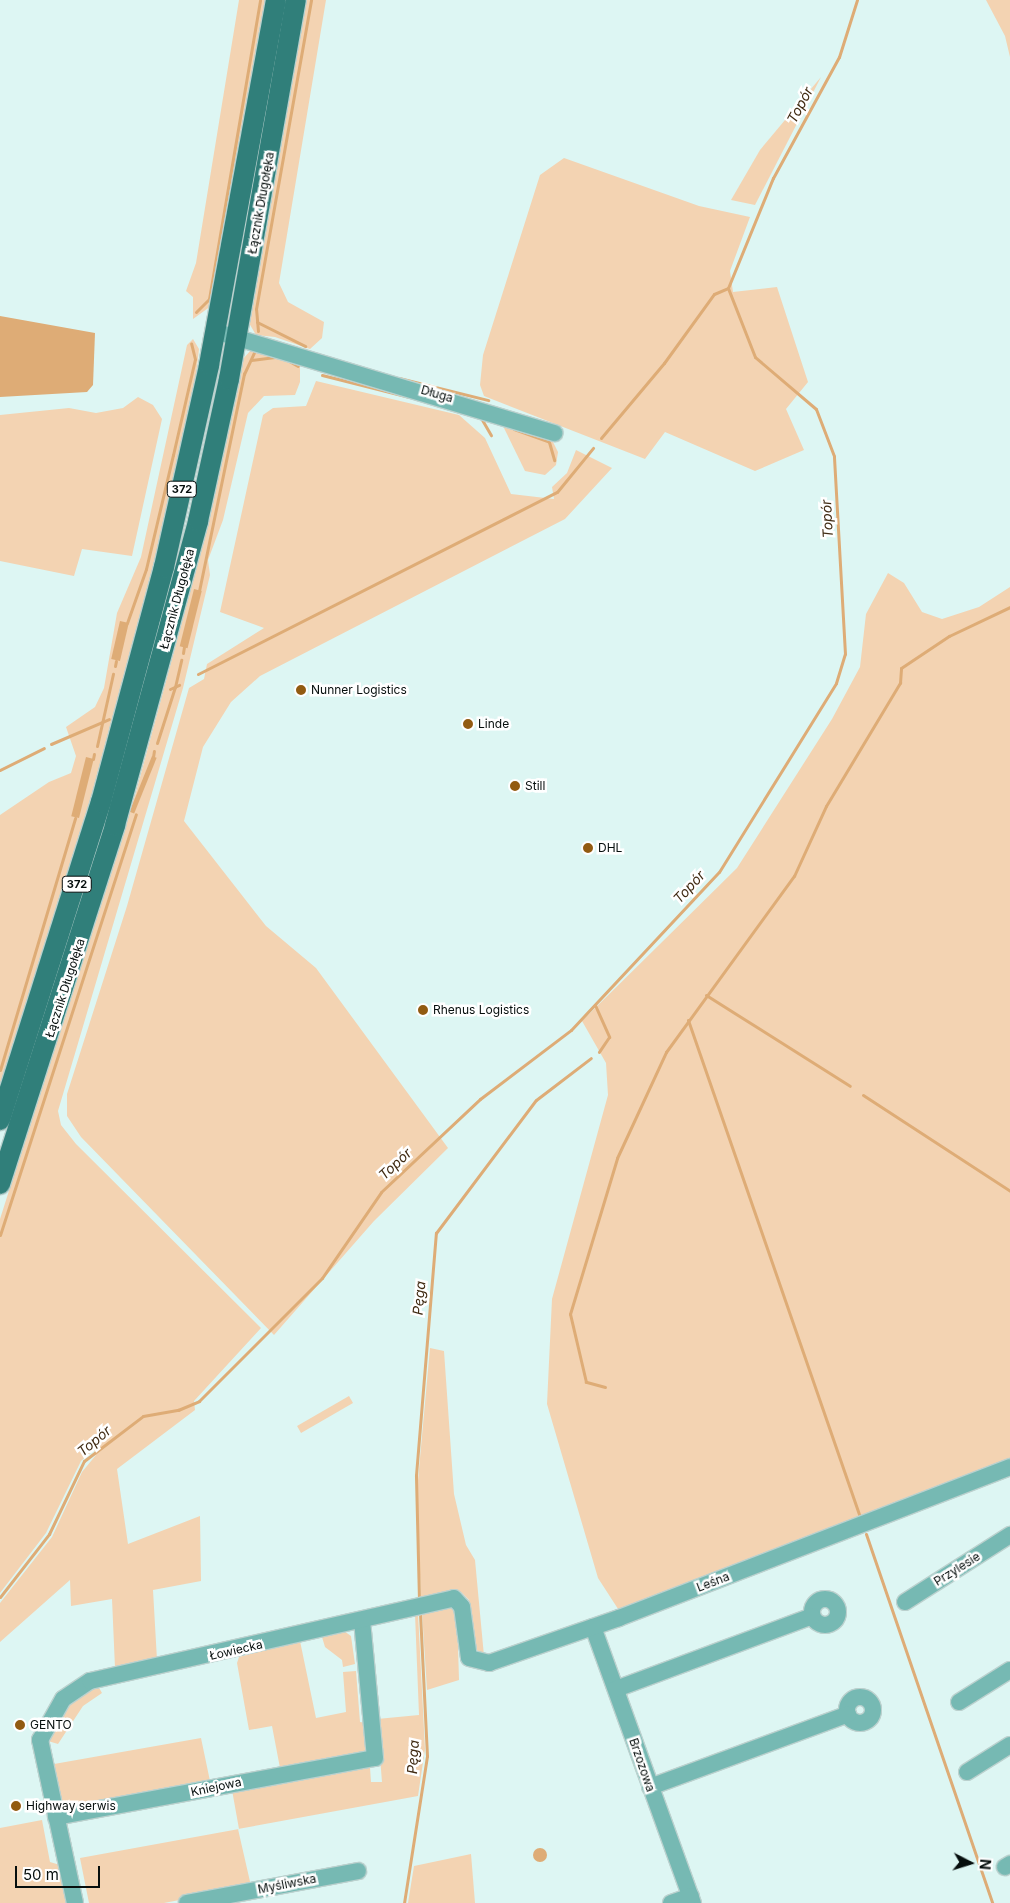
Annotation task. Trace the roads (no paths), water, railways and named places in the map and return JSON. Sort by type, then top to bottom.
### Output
[{"type":"main road","name":"Łącznik Długołęka","points":[[0,1120],[123,724],[177,512],[214,332],[276,0]]},
{"type":"main road","name":"Łącznik Długołęka","points":[[0,1184],[127,786],[198,521],[237,337],[296,0]]},
{"type":"street","name":"Długa","points":[[214,332],[237,337],[555,433]]},
{"type":"street","name":"Leśna","points":[[458,1601],[466,1650],[477,1662],[489,1663],[593,1627],[1010,1467]]},
{"type":"street","name":"Przylesie","points":[[904,1602],[1010,1535]]},
{"type":"street","name":"Łowiecka","points":[[56,1817],[40,1740],[63,1699],[90,1681],[362,1620],[449,1598],[458,1601]]},
{"type":"street","points":[[616,1689],[812,1616]]},
{"type":"street","name":"Kniejowa","points":[[56,1817],[375,1758],[362,1620]]},
{"type":"street","name":"Brzozowa","points":[[593,1627],[692,1900]]},
{"type":"street","points":[[959,1702],[1010,1670]]},
{"type":"street","points":[[650,1786],[848,1714]]},
{"type":"street","points":[[968,1772],[1010,1745]]},
{"type":"street","points":[[56,1817],[75,1903]]},
{"type":"street","name":"Myśliwska","points":[[187,1903],[358,1871]]},
{"type":"street","points":[[671,1903],[692,1900]]},
{"type":"waterway","points":[[196,312],[209,299],[260,0]]},
{"type":"waterway","points":[[258,331],[256,309],[311,0]]},
{"type":"waterway","name":"Topór","points":[[0,1597],[49,1534],[84,1461],[143,1416],[178,1410],[199,1401],[322,1278],[381,1192],[480,1099],[571,1030],[719,872],[836,683],[845,654],[834,456],[816,409],[755,357],[728,288],[773,178],[839,57],[857,0]]},
{"type":"waterway","points":[[601,438],[664,363],[714,294],[728,288]]},
{"type":"waterway","points":[[257,322],[305,346]]},
{"type":"waterway","points":[[127,623],[146,569],[195,359],[191,343]]},
{"type":"waterway","points":[[199,591],[244,374],[254,353]]},
{"type":"waterway","points":[[251,360],[277,357]]},
{"type":"waterway","points":[[289,361],[298,366]]},
{"type":"waterway","points":[[322,375],[409,397]]},
{"type":"waterway","points":[[399,378],[488,400]]},
{"type":"waterway","points":[[481,418],[491,435]]},
{"type":"waterway","points":[[514,429],[549,442],[554,460]]},
{"type":"waterway","points":[[198,674],[557,492],[593,448]]},
{"type":"waterway","points":[[605,1387],[586,1382],[570,1314],[617,1158],[666,1052],[794,876],[826,806],[900,683],[901,668],[949,636],[1010,607]]},
{"type":"waterway","points":[[183,653],[184,647]]},
{"type":"waterway","points":[[175,687],[181,660]]},
{"type":"waterway","points":[[115,666],[116,661]]},
{"type":"waterway","points":[[97,746],[113,674]]},
{"type":"waterway","points":[[170,689],[179,685]]},
{"type":"waterway","points":[[157,743],[175,687]]},
{"type":"waterway","points":[[51,744],[109,719]]},
{"type":"waterway","points":[[0,770],[44,748]]},
{"type":"waterway","points":[[153,757],[154,751]]},
{"type":"waterway","points":[[93,759],[94,754]]},
{"type":"waterway","points":[[0,1235],[136,814]]},
{"type":"waterway","points":[[0,1070],[75,818]]},
{"type":"waterway","points":[[706,995],[850,1086]]},
{"type":"waterway","name":"Pęga","points":[[595,1005],[609,1037],[599,1052]]},
{"type":"waterway","points":[[688,1020],[861,1520]]},
{"type":"waterway","name":"Pęga","points":[[419,1600],[416,1475],[436,1233],[536,1100],[591,1058]]},
{"type":"waterway","points":[[863,1095],[1010,1191]]},
{"type":"waterway","points":[[866,1534],[992,1903]]},
{"type":"waterway","name":"Pęga","points":[[404,1903],[427,1756],[420,1612]]},
{"type":"place","name":"Nunner Logistics","points":[[301,690]]},
{"type":"place","name":"Linde","points":[[468,724]]},
{"type":"place","name":"Still","points":[[515,786]]},
{"type":"place","name":"DHL","points":[[588,848]]},
{"type":"place","name":"Rhenus Logistics","points":[[423,1010]]},
{"type":"place","name":"GENTO","points":[[20,1725]]},
{"type":"place","name":"Highway serwis","points":[[16,1806]]}]
